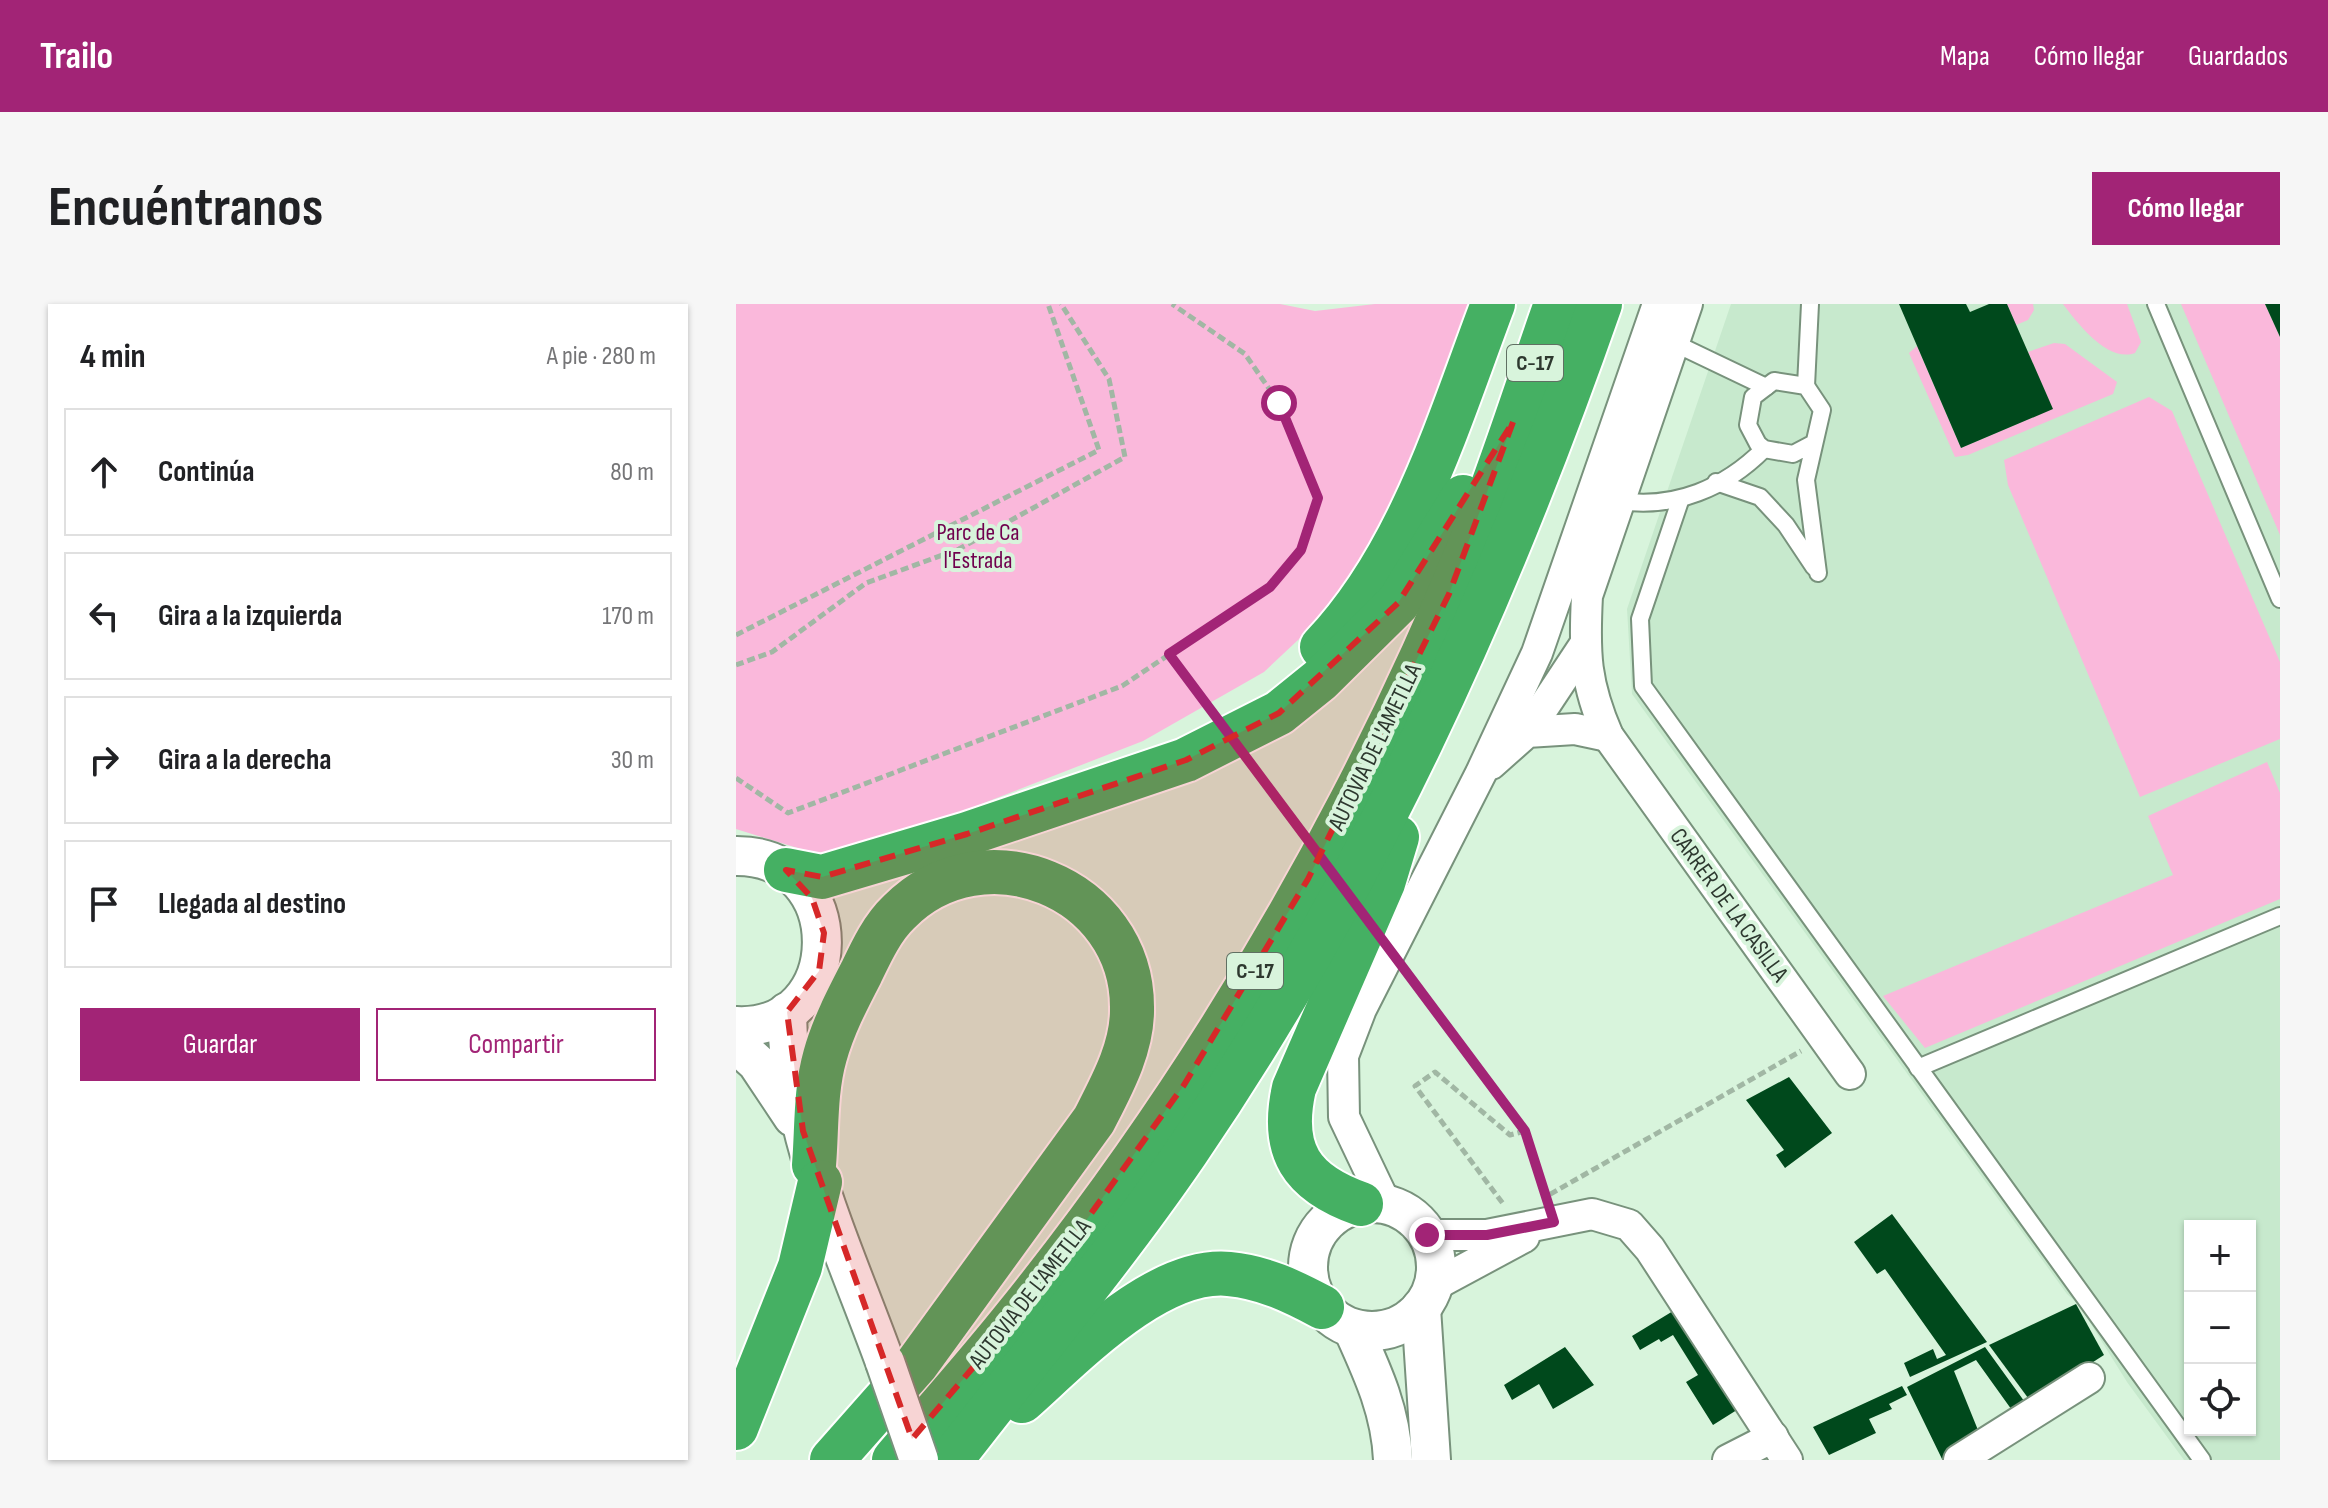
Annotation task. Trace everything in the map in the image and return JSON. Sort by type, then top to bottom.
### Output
[{"type":"highway","points":[[1087,792],[1186,743],[1279,685],[1325,644],[1373,582],[1398,534],[1431,464],[1493,304]]},
{"type":"highway","name":"AUTOVIA DE L'AMETLLA","points":[[894,1460],[1017,1316],[1075,1239],[1184,1085],[1260,963],[1350,803],[1384,734],[1475,531],[1556,304]]},
{"type":"highway","name":"AUTOVIA DE L'AMETLLA","points":[[952,1460],[1093,1279],[1188,1148],[1292,984],[1416,758],[1514,533],[1600,304]]},
{"type":"highway","points":[[786,870],[822,877],[952,839],[1186,760],[1279,713],[1320,680],[1398,603],[1513,422]]},
{"type":"highway","points":[[1374,1204],[1332,1194],[1302,1166],[1292,1146],[1290,1107],[1294,1088],[1383,883],[1405,810],[1416,758]]},
{"type":"highway","points":[[736,1428],[800,1267],[820,1084],[832,1033],[883,933],[898,913],[917,896],[945,880],[972,871],[1033,876],[1062,888],[1084,904],[1103,924],[1128,972],[1133,1005],[1130,1036],[1107,1096],[1051,1182],[916,1365],[832,1460]]},
{"type":"highway","points":[[952,1460],[1114,1321],[1151,1297],[1195,1277],[1226,1273],[1263,1280],[1338,1318]]},
{"type":"street","points":[[1374,1204],[1344,1117],[1343,1056],[1361,1009],[1481,773],[1537,653],[1658,304]]},
{"type":"street","name":"CARRER DE LA CASILLA","points":[[1687,304],[1587,596],[1584,646],[1590,694],[1608,736],[1850,1074]]},
{"type":"street","points":[[1481,773],[1527,732],[1584,646]]},
{"type":"street","points":[[1527,732],[1575,729],[1608,736]]},
{"type":"street","points":[[736,1026],[759,1024],[787,1012],[801,1000],[819,971],[824,933],[812,898],[786,870],[764,860],[737,855]]},
{"type":"street","points":[[787,1012],[787,1040],[812,1159],[919,1460]]},
{"type":"street","points":[[736,1044],[757,1063],[812,1159]]},
{"type":"street","points":[[1393,1460],[1392,1429],[1385,1405],[1338,1318],[1309,1280],[1309,1251],[1315,1237],[1334,1215],[1374,1204],[1410,1216],[1427,1235],[1436,1260],[1427,1297],[1431,1460]]},
{"type":"street","points":[[1427,1235],[1487,1235],[1545,1206],[1592,1214],[1629,1225],[1650,1249],[1780,1449],[1728,1460]]},
{"type":"street","points":[[1338,1318],[1383,1330],[1397,1326],[1427,1297],[1545,1206]]},
{"type":"street","points":[[1959,1460],[2089,1378]]},
{"type":"lane","points":[[1806,386],[1777,380],[1753,397],[1748,425],[1764,449],[1793,454],[1817,438],[1822,410],[1806,386],[1810,304]]},
{"type":"lane","points":[[2156,304],[2280,599]]},
{"type":"lane","points":[[1674,343],[1766,387]]},
{"type":"lane","points":[[1716,482],[1760,497],[1786,525],[1818,573],[1806,480],[1812,444]]},
{"type":"lane","points":[[1620,501],[1680,501],[1746,467],[1764,449]]},
{"type":"lane","points":[[1680,501],[1640,619],[1643,686],[2202,1460]]},
{"type":"lane","points":[[1918,1068],[2280,916]]},
{"type":"path","points":[[736,635],[1099,450],[1048,304]]},
{"type":"path","points":[[736,665],[772,652],[866,583],[959,549],[1125,457],[1109,379],[1061,304]]},
{"type":"path","points":[[736,778],[788,813],[1122,686],[1270,587],[1301,550],[1318,498],[1279,403],[1245,354],[1172,304]]},
{"type":"path","points":[[1169,654],[1525,1131],[1545,1206],[1822,1036]]},
{"type":"path","points":[[1507,1209],[1415,1086],[1435,1072],[1510,1135],[1525,1131]]},
{"type":"highlighted area","points":[[1513,422],[1449,594],[1308,879],[1184,1085],[1017,1316],[912,1439],[803,1131],[787,1012],[819,971],[824,933],[812,898],[786,870],[822,877],[967,834],[1186,760],[1279,713],[1398,603]]},
{"type":"shaded area","points":[[1731,304],[2280,304],[2280,1460],[2184,1460],[2127,1382],[2079,1305],[2067,1294],[1632,694],[1627,609]]},
{"type":"green space","name":"Parc de Ca l'Estrada","points":[[736,304],[1280,304],[1315,311],[1375,304],[1471,304],[1420,445],[1367,564],[1314,625],[1264,672],[1143,741],[922,827],[820,855],[736,829]]},
{"type":"green space","points":[[2007,304],[2033,304],[2034,310],[2028,320],[2016,325]]},
{"type":"green space","points":[[2063,304],[2127,304],[2141,342],[2135,353],[2125,355],[2104,347],[2085,331]]},
{"type":"green space","points":[[2181,304],[2265,304],[2280,337],[2280,535]]},
{"type":"green space","points":[[2054,343],[2065,344],[2117,382],[2113,394],[1968,455],[1955,457],[1909,353],[1917,346],[1961,448],[2052,409],[2028,352]]},
{"type":"green space","points":[[2149,397],[2172,411],[2280,662],[2280,739],[2140,797],[2008,485],[2004,460]]},
{"type":"green space","points":[[2267,762],[2280,793],[2280,899],[1925,1048],[1883,996],[2173,875],[2148,816]]},
{"type":"building","points":[[1899,304],[1966,304],[1970,312],[1989,304],[2007,304],[2053,409],[1961,448]]},
{"type":"building","points":[[2265,304],[2280,304],[2280,337]]},
{"type":"building","points":[[1789,1077],[1832,1133],[1785,1168],[1776,1155],[1784,1150],[1746,1100]]},
{"type":"building","points":[[1892,1214],[1987,1342],[1910,1377],[1904,1363],[1933,1349],[1937,1359],[1946,1355],[1885,1269],[1877,1274],[1854,1242]]},
{"type":"building","points":[[2076,1304],[2104,1355],[2031,1402],[1989,1345]]},
{"type":"building","points":[[1678,1308],[1740,1408],[1713,1425],[1686,1382],[1698,1375],[1673,1335],[1640,1350],[1632,1336]]},
{"type":"building","points":[[1565,1347],[1594,1385],[1553,1409],[1539,1384],[1512,1400],[1504,1385]]},
{"type":"building","points":[[1985,1347],[2027,1405],[2014,1413],[1976,1360],[1954,1371],[1980,1435],[1942,1459],[1907,1387]]},
{"type":"building","points":[[1902,1386],[1907,1395],[1889,1404],[1892,1409],[1869,1419],[1876,1433],[1829,1455],[1813,1427]]},
{"type":"route","points":[[1279,403],[1318,498],[1301,550],[1270,587],[1169,654],[1525,1131],[1554,1222],[1487,1235],[1427,1235]]}]
